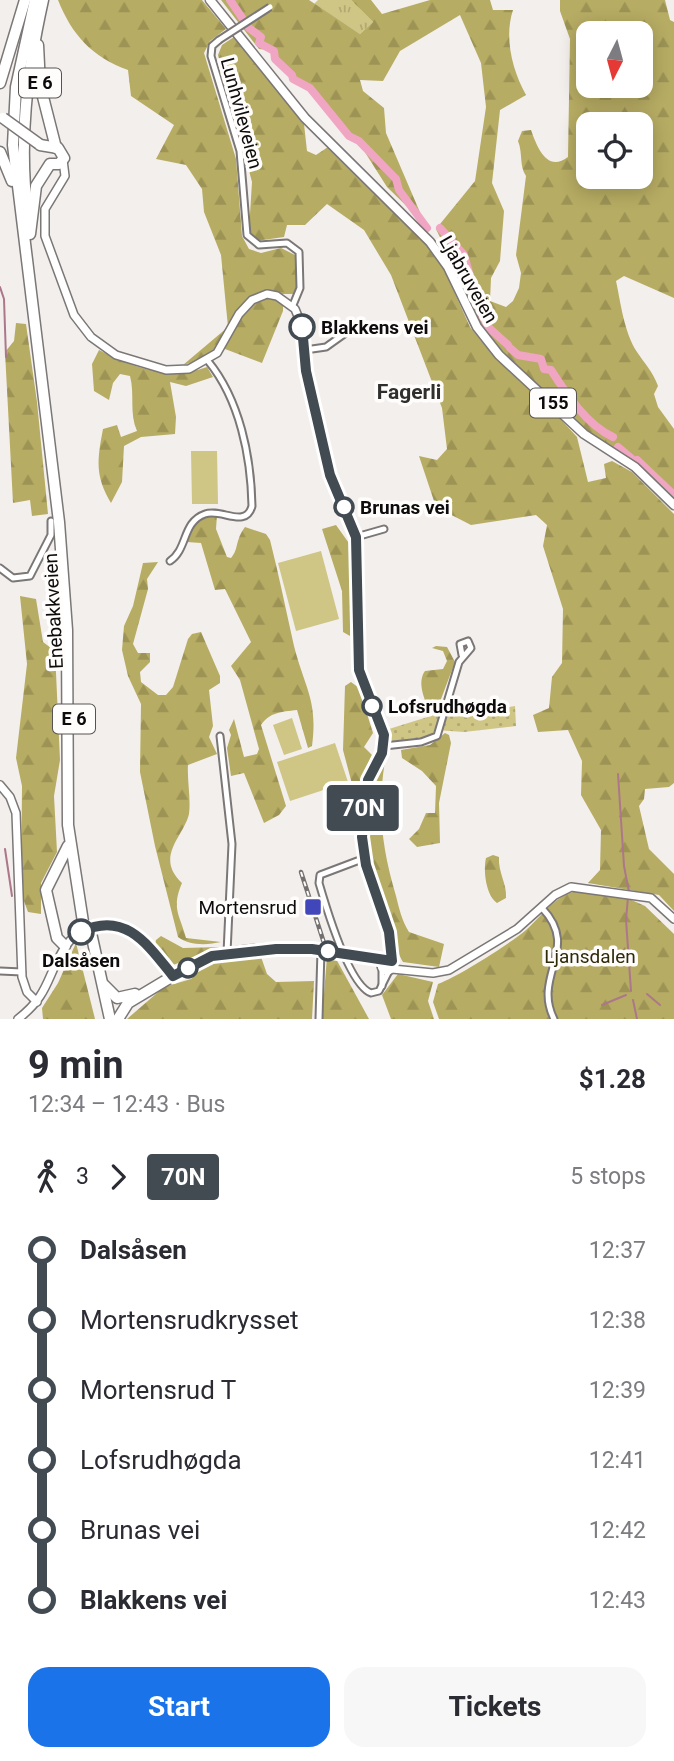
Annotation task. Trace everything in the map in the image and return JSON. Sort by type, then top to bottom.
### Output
[{"type":"highway","name":"E 6","points":[[0,83],[25,0]]},
{"type":"highway","name":"E 6","points":[[22,200],[13,145],[35,0]]},
{"type":"highway","name":"E 6","points":[[20,102],[43,0]]},
{"type":"highway","name":"E 6","points":[[30,234],[36,186],[54,157],[38,73],[39,16]]},
{"type":"highway","name":"E 6","points":[[1,117],[54,157]]},
{"type":"highway","name":"E 6","points":[[0,152],[22,200]]},
{"type":"highway","name":"Enebakkveien","points":[[22,200],[30,234],[53,404],[67,581],[73,824],[85,921]]},
{"type":"highway","name":"Enebakkveien","points":[[22,200],[66,568]]},
{"type":"highway","name":"Enebakkveien","points":[[67,581],[69,843],[75,885],[88,934],[104,1019]]},
{"type":"highway","points":[[67,944],[55,932],[46,890],[65,856],[69,843]]},
{"type":"highway","points":[[55,874],[68,875],[75,885]]},
{"type":"highway","name":"Enebakkveien","points":[[88,934],[110,1019]]},
{"type":"highway","points":[[118,1019],[126,1005],[142,992],[173,976]]},
{"type":"highway","points":[[102,983],[117,998],[142,992]]},
{"type":"main road","name":"Ljabruveien","points":[[211,0],[298,110],[430,242],[448,267],[472,319],[495,350],[589,438],[635,467],[673,504]]},
{"type":"main road","name":"Ljabruveien","points":[[217,0],[228,21]]},
{"type":"street","name":"Lunhvileveien","points":[[276,0],[270,7],[219,40],[212,47],[211,56],[240,151],[246,232],[251,241],[259,246],[287,243],[299,252],[300,288],[293,305]]},
{"type":"street","points":[[54,157],[65,175],[45,209],[44,228],[67,299],[80,325],[107,350],[148,366],[179,370],[208,361],[224,345],[239,314],[252,300],[272,295],[293,305],[302,326],[306,371],[330,475],[356,537],[357,661],[363,685],[384,735],[384,746],[369,776],[364,799],[362,837],[365,858],[391,946],[382,986],[377,992],[365,991],[357,978],[336,934],[319,881],[326,870],[365,858]]},
{"type":"street","points":[[305,350],[326,347],[347,332]]},
{"type":"street","points":[[170,561],[179,554],[187,531],[199,517],[213,513],[241,518],[247,516],[252,509],[248,452],[224,387],[208,361]]},
{"type":"street","points":[[0,568],[13,578],[30,576],[50,538],[51,521]]},
{"type":"street","points":[[356,537],[384,529]]},
{"type":"street","points":[[384,746],[421,742],[437,736],[446,699],[462,655]]},
{"type":"street","points":[[220,736],[232,844],[227,953]]},
{"type":"street","points":[[0,785],[10,797],[16,813],[22,972],[27,992],[37,1002]]},
{"type":"street","points":[[18,1019],[37,1002],[49,984],[67,944],[93,927],[122,926],[141,937],[173,976],[208,957],[286,948],[337,952],[433,974],[449,970],[517,929],[565,889],[588,888],[645,897],[659,903],[674,919]]},
{"type":"street","points":[[542,908],[555,923],[559,938],[547,992],[554,1019]]},
{"type":"street","points":[[319,1019],[321,950]]},
{"type":"street","points":[[0,971],[22,972]]},
{"type":"green space","points":[[58,0],[202,0],[226,29],[210,41],[204,53],[236,159],[242,236],[249,249],[261,253],[281,248],[297,256],[296,294],[283,294],[283,311],[262,363],[217,346],[205,359],[183,365],[228,327],[221,255],[204,212],[202,189],[186,165],[156,159],[174,125],[131,96],[128,70],[115,65],[85,43],[70,24]]},
{"type":"green space","points":[[221,0],[309,0],[360,34],[373,22],[351,0],[371,0],[382,14],[430,0],[490,0],[493,10],[513,10],[509,42],[517,75],[526,95],[500,110],[492,183],[504,211],[500,261],[491,278],[490,301],[506,307],[513,301],[519,288],[521,273],[516,255],[526,176],[522,168],[518,141],[522,131],[531,130],[536,144],[549,160],[561,161],[568,157],[570,39],[560,11],[560,0],[665,0],[670,20],[674,22],[674,298],[624,276],[616,281],[629,336],[656,381],[658,386],[654,394],[658,407],[674,429],[674,502],[617,452],[590,433],[488,338],[436,229],[475,181],[486,107],[481,63],[460,15],[400,51],[383,81],[360,80],[363,91],[384,108],[386,133],[425,224],[387,187],[361,146],[269,50],[259,49]]},
{"type":"green space","points":[[318,0],[351,0],[373,22],[360,34],[314,4]]},
{"type":"green space","points":[[234,37],[304,124],[307,151],[316,155],[328,147],[427,244],[444,269],[470,327],[495,358],[546,403],[577,437],[588,482],[606,478],[604,464],[612,461],[632,472],[674,514],[674,783],[669,787],[645,789],[644,799],[639,806],[649,849],[674,874],[674,911],[659,895],[588,883],[600,870],[601,830],[581,795],[582,761],[568,730],[538,732],[533,715],[549,708],[552,677],[562,663],[563,609],[543,546],[547,525],[536,515],[471,525],[436,507],[419,456],[437,460],[447,449],[442,408],[391,275],[364,230],[327,204],[305,225],[287,225],[284,237],[256,241],[249,230],[252,182],[218,55],[222,45]]},
{"type":"green space","points":[[16,323],[26,324],[48,514],[32,516],[30,500],[13,503],[5,352],[14,341]]},
{"type":"green space","points":[[99,350],[139,367],[165,373],[207,367],[213,377],[186,386],[170,382],[176,417],[175,434],[141,437],[124,446],[122,482],[111,503],[102,484],[99,468],[103,429],[117,425],[121,437],[137,431],[133,417],[130,376],[120,374],[113,383],[109,400],[94,391],[92,364]]},
{"type":"green space","points":[[191,451],[217,451],[218,504],[192,504]]},
{"type":"green space","points":[[209,515],[217,515],[216,529],[227,557],[231,558],[233,555],[245,527],[266,534],[270,540],[294,646],[312,705],[312,746],[308,748],[297,710],[272,715],[261,725],[286,806],[279,815],[264,823],[244,773],[231,776],[227,748],[231,735],[229,730],[234,719],[244,757],[257,754],[259,749],[240,680],[231,666],[251,642],[225,589],[215,590],[201,543],[187,542],[197,522]]},
{"type":"green space","points":[[336,525],[351,546],[353,579],[350,636],[343,632],[342,591],[322,529]]},
{"type":"green space","points":[[321,551],[339,619],[296,631],[278,563]]},
{"type":"green space","points":[[158,562],[147,579],[148,589],[133,644],[138,653],[150,653],[150,662],[140,672],[141,682],[158,695],[166,695],[173,687],[188,639],[192,634],[201,632],[220,676],[220,683],[209,690],[213,726],[209,737],[217,754],[188,765],[189,814],[171,856],[174,873],[182,883],[177,906],[186,938],[221,942],[216,943],[193,943],[178,937],[140,772],[141,704],[128,676],[122,650],[124,626],[133,606],[143,563]]},
{"type":"green space","points":[[20,596],[36,599],[43,642],[55,651],[60,760],[54,796],[57,852],[41,883],[41,914],[28,912],[21,893],[22,786],[16,758],[27,664]]},
{"type":"green space","points":[[447,647],[455,662],[438,707],[429,710],[422,690],[423,675],[425,671],[443,669],[447,661],[443,651],[432,648]]},
{"type":"green space","points":[[351,682],[359,688],[373,733],[364,747],[372,755],[363,776],[356,830],[354,812],[344,791],[352,784],[343,750],[345,686]]},
{"type":"green space","points":[[515,706],[516,726],[464,732],[436,730],[422,738],[392,742],[389,729],[434,715],[472,714]]},
{"type":"green space","points":[[292,718],[302,749],[284,755],[273,725]]},
{"type":"green space","points":[[445,733],[449,735],[451,743],[439,803],[440,843],[417,847],[409,839],[419,829],[426,813],[435,813],[436,786],[422,771],[402,758],[401,750],[430,745]]},
{"type":"green space","points":[[335,743],[348,782],[290,801],[277,762]]},
{"type":"green space","points":[[385,761],[381,812],[391,879],[409,932],[444,944],[439,967],[403,962],[377,890],[366,826],[366,798],[372,775]]},
{"type":"green space","points":[[493,855],[499,857],[506,893],[506,898],[497,903],[490,894],[485,876],[486,858]]},
{"type":"green space","name":"Ljansdalen","points":[[583,890],[627,898],[645,906],[674,934],[674,1019],[439,1019],[433,1002],[438,984],[508,944],[558,899]]},
{"type":"green space","points":[[161,936],[183,948],[220,947],[173,965],[155,945]]},
{"type":"green space","points":[[76,943],[95,1019],[43,1019],[42,1008],[58,983]]},
{"type":"green space","points":[[260,954],[267,974],[276,982],[314,981],[312,1019],[127,1019],[164,987],[191,979],[210,960]]},
{"type":"green space","points":[[327,957],[335,957],[369,1019],[322,1019]]},
{"type":"green space","points":[[398,974],[433,982],[428,1001],[434,1019],[391,1019],[382,995]]},
{"type":"waterway","points":[[230,0],[249,28],[261,37],[259,43],[274,51],[275,59],[293,79],[310,88],[349,136],[359,141],[396,179],[399,190],[427,228]]},
{"type":"waterway","points":[[440,228],[464,255],[480,311],[488,327],[508,345]]},
{"type":"waterway","points":[[0,287],[4,299],[6,357]]},
{"type":"waterway","points":[[510,348],[518,355],[541,359],[544,369],[551,370],[586,417],[613,437]]},
{"type":"waterway","points":[[618,447],[631,458]]},
{"type":"waterway","points":[[637,460],[674,495]]},
{"type":"waterway","points":[[618,774],[624,866],[629,892]]},
{"type":"waterway","points":[[5,849],[12,896]]},
{"type":"waterway","points":[[628,897],[626,920],[631,991]]},
{"type":"waterway","points":[[647,994],[660,1005]]},
{"type":"waterway","points":[[602,1005],[626,995]]},
{"type":"waterway","points":[[633,1000],[637,1019]]},
{"type":"railway","points":[[301,872],[324,943]]},
{"type":"bus line","name":"70N","points":[[81,932],[105,925],[130,929],[143,939],[173,976],[212,956],[276,949],[312,949],[392,961],[389,932],[363,850],[363,811],[368,780],[382,753],[384,735],[363,685],[356,651],[356,537],[330,475],[320,422],[306,371],[302,327]]},
{"type":"place","name":"Blakkens vei","points":[[302,327]]},
{"type":"place","name":"Brunas vei","points":[[344,507]]},
{"type":"place","name":"Lofsrudhøgda","points":[[372,706]]},
{"type":"place","name":"Mortensrud","points":[[313,907]]},
{"type":"place","name":"Dalsåsen","points":[[81,932]]},
{"type":"district","name":"Fagerli","points":[[409,392]]}]
